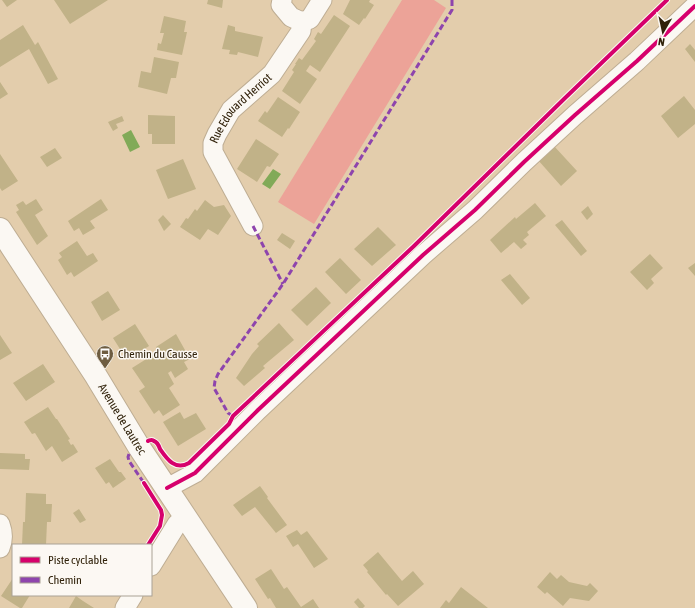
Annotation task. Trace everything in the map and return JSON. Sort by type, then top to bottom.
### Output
[{"type":"main road","name":"Avenue de Lautrec","points":[[0,228],[96,376],[139,447],[246,608]]},
{"type":"street","points":[[282,0],[281,5],[291,17],[302,22]]},
{"type":"street","name":"Rue Edouard Herriot","points":[[253,226],[213,152],[213,143],[231,110],[272,74],[301,30],[302,22],[310,19],[322,0]]},
{"type":"street","points":[[167,488],[196,473],[268,401],[419,260],[475,210],[552,136],[637,61],[695,6]]},
{"type":"street","points":[[152,564],[177,524],[186,517]]},
{"type":"street","points":[[0,524],[2,530],[0,548]]},
{"type":"street","points":[[125,608],[132,596]]},
{"type":"shaded area","points":[[402,0],[434,0],[446,8],[314,224],[278,202]]},
{"type":"shaded area","points":[[131,130],[140,147],[130,152],[122,135]]},
{"type":"shaded area","points":[[273,169],[281,174],[270,189],[262,184]]},
{"type":"building","points":[[2,0],[17,0],[7,7]]},
{"type":"building","points":[[54,0],[108,0],[70,24]]},
{"type":"building","points":[[208,0],[223,0],[222,8],[207,4]]},
{"type":"building","points":[[350,0],[370,0],[369,2],[374,5],[359,25],[343,14]]},
{"type":"building","points":[[334,15],[350,26],[320,72],[310,65],[306,71],[317,79],[300,104],[282,91],[294,72],[292,70],[299,58],[302,60],[316,41],[314,39],[318,32],[321,34]]},
{"type":"building","points":[[164,16],[186,21],[184,32],[187,32],[182,55],[157,50],[158,43],[161,44],[164,33],[160,33]]},
{"type":"building","points":[[23,25],[35,45],[38,42],[58,79],[48,84],[29,49],[0,67],[0,40]]},
{"type":"building","points":[[228,25],[235,27],[235,31],[263,37],[258,57],[238,52],[237,55],[229,54],[230,50],[222,49]]},
{"type":"building","points":[[690,44],[695,50],[695,62],[685,49]]},
{"type":"building","points":[[154,57],[179,62],[176,78],[171,78],[167,94],[138,87],[141,71],[151,73]]},
{"type":"building","points":[[0,82],[8,94],[0,99]]},
{"type":"building","points":[[684,96],[695,110],[695,124],[678,138],[661,116]]},
{"type":"building","points":[[278,97],[300,112],[282,137],[258,121],[265,111],[267,113]]},
{"type":"building","points":[[148,115],[175,116],[175,144],[152,144],[152,134],[148,134]]},
{"type":"building","points":[[122,116],[124,121],[116,124],[118,128],[113,131],[108,122]]},
{"type":"building","points":[[256,139],[279,154],[270,167],[267,166],[257,182],[237,169]]},
{"type":"building","points":[[554,146],[577,171],[561,186],[538,160]]},
{"type":"building","points":[[55,148],[62,158],[47,167],[40,157]]},
{"type":"building","points":[[0,154],[18,181],[2,191],[0,188]]},
{"type":"building","points":[[183,159],[196,189],[168,199],[156,170]]},
{"type":"building","points":[[36,199],[43,210],[35,215],[48,236],[37,245],[16,212],[19,210],[16,205],[23,201],[26,205]]},
{"type":"building","points":[[101,199],[108,210],[90,221],[95,228],[83,235],[79,228],[74,231],[68,221]]},
{"type":"building","points":[[205,200],[214,207],[224,205],[231,216],[218,235],[208,229],[200,240],[180,227],[186,218],[188,219],[195,209],[197,211]]},
{"type":"building","points":[[535,203],[546,216],[527,232],[529,235],[523,240],[527,244],[521,249],[514,242],[501,253],[490,240],[515,217],[516,219]]},
{"type":"building","points":[[588,206],[593,214],[587,220],[581,212]]},
{"type":"building","points":[[163,215],[171,224],[164,231],[158,220]]},
{"type":"building","points":[[562,220],[587,251],[581,256],[555,225]]},
{"type":"building","points":[[378,227],[396,245],[372,266],[354,249]]},
{"type":"building","points":[[282,233],[295,241],[290,249],[277,240]]},
{"type":"building","points":[[77,241],[87,256],[93,253],[98,261],[74,277],[71,272],[67,275],[58,260],[62,257],[59,253]]},
{"type":"building","points":[[650,254],[663,268],[651,279],[654,283],[647,290],[630,272]]},
{"type":"building","points":[[340,258],[361,280],[346,294],[325,272]]},
{"type":"building","points":[[695,263],[695,276],[688,268]]},
{"type":"building","points":[[510,274],[530,298],[522,305],[501,280]]},
{"type":"building","points":[[316,287],[331,303],[307,326],[291,310]]},
{"type":"building","points":[[108,291],[120,310],[102,321],[91,302]]},
{"type":"building","points":[[279,323],[294,340],[263,366],[265,368],[244,386],[236,378],[259,346],[257,344]]},
{"type":"building","points":[[135,324],[149,346],[127,360],[113,338]]},
{"type":"building","points":[[176,334],[190,359],[184,362],[188,369],[175,378],[171,371],[168,373],[174,384],[169,388],[180,405],[163,416],[159,410],[154,414],[139,391],[145,387],[132,368],[159,351],[156,347]]},
{"type":"building","points":[[0,335],[12,353],[0,360]]},
{"type":"building","points":[[43,364],[55,382],[26,401],[13,383]]},
{"type":"building","points":[[48,407],[70,439],[68,440],[71,445],[73,444],[78,452],[62,462],[52,446],[46,451],[35,433],[32,434],[24,422]]},
{"type":"building","points":[[180,412],[184,419],[196,413],[206,429],[178,446],[163,422]]},
{"type":"building","points":[[0,453],[25,454],[25,459],[30,459],[29,470],[0,469]]},
{"type":"building","points":[[110,459],[126,479],[113,488],[109,482],[106,484],[95,468]]},
{"type":"building","points":[[260,486],[287,525],[276,533],[255,507],[242,516],[233,505]]},
{"type":"building","points":[[26,493],[46,494],[46,504],[52,504],[51,522],[47,522],[46,544],[22,544],[23,522],[25,522]]},
{"type":"building","points":[[79,509],[86,520],[80,523],[73,513]]},
{"type":"building","points":[[297,530],[301,535],[307,531],[328,559],[314,568],[298,544],[293,547],[286,536]]},
{"type":"building","points":[[378,552],[402,581],[413,571],[424,584],[398,606],[387,594],[386,595],[363,565]]},
{"type":"building","points":[[271,569],[284,589],[287,587],[301,607],[313,599],[319,608],[276,608],[270,598],[268,599],[255,579]]},
{"type":"building","points":[[550,572],[557,579],[561,575],[569,582],[587,586],[590,583],[598,591],[589,601],[570,598],[563,606],[547,592],[545,594],[537,587]]},
{"type":"building","points":[[12,580],[12,596],[29,596],[22,608],[20,608],[1,596]]},
{"type":"building","points":[[461,587],[488,608],[440,608],[446,600],[449,603]]},
{"type":"building","points":[[76,596],[83,601],[94,608],[69,608]]},
{"type":"building","points":[[358,598],[365,606],[363,608],[359,608],[354,602]]},
{"type":"marked path","points":[[233,416],[228,413],[214,388],[218,374],[283,284],[452,10],[452,0]]},
{"type":"marked path","points":[[253,226],[283,284]]},
{"type":"marked path","points":[[129,454],[129,461],[144,483]]},
{"type":"cycle path","points":[[148,441],[152,440],[156,442],[172,463],[180,466],[189,463],[229,424],[233,416],[414,246],[667,0]]},
{"type":"cycle path","points":[[167,488],[195,473],[258,410],[423,255],[475,210],[524,162],[637,61],[695,6]]},
{"type":"cycle path","points":[[144,483],[161,510],[162,515],[160,526],[149,544]]},
{"type":"place","name":"Chemin du Causse","points":[[105,369]]}]
